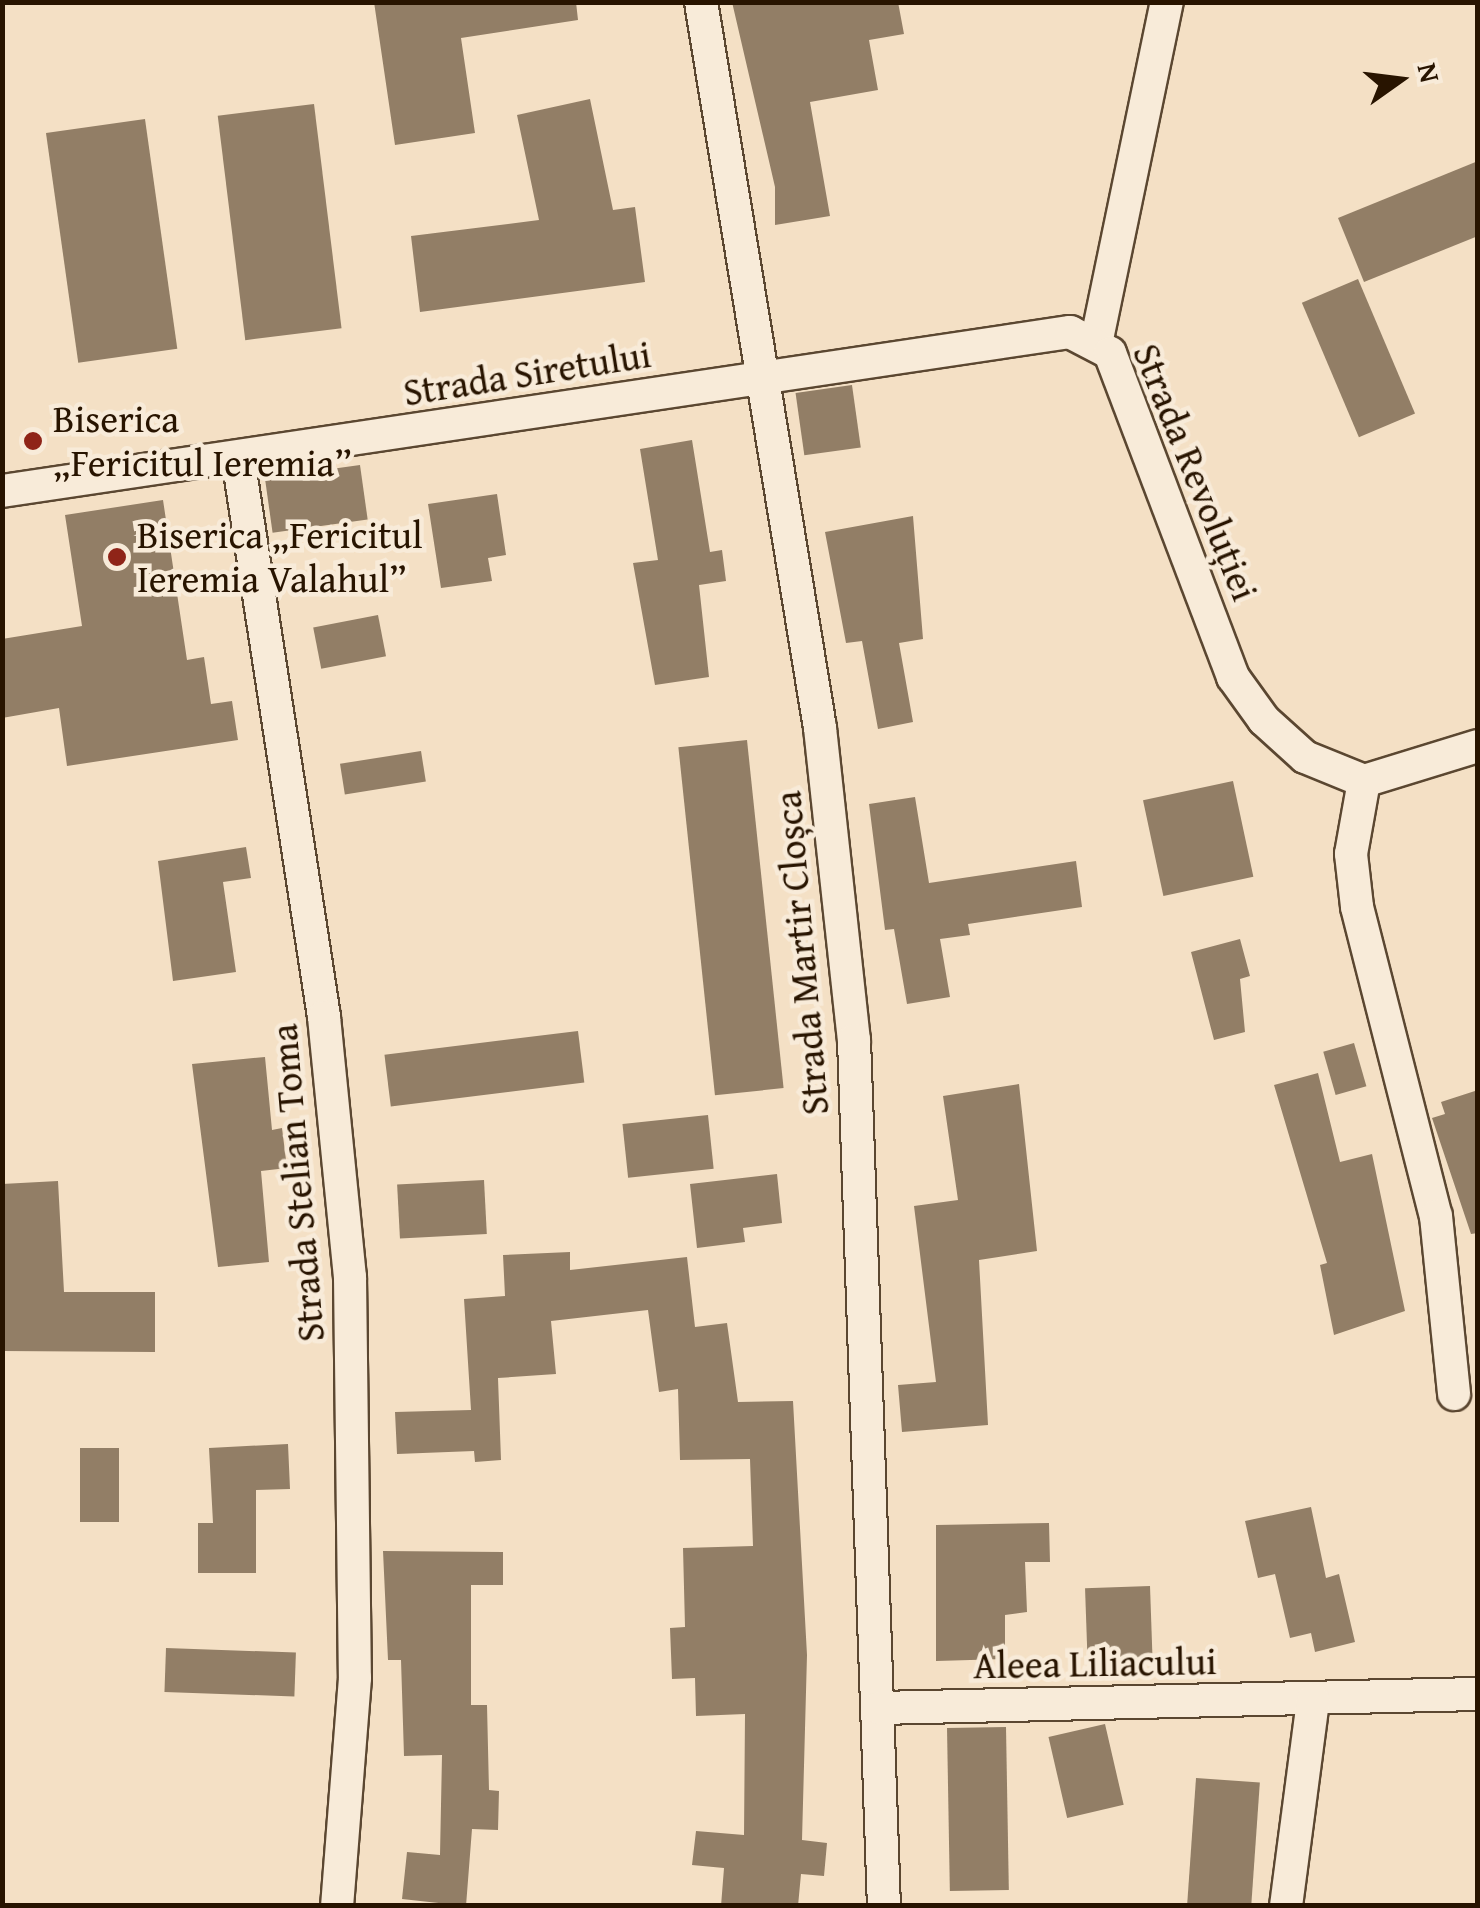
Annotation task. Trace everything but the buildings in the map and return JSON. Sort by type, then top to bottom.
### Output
[{"type":"street","name":"Strada Martir Cloșca","points":[[701,2],[767,376],[854,1040],[884,1906]]},
{"type":"street","points":[[1097,339],[1167,2]]},
{"type":"street","name":"Strada Revoluției","points":[[767,376],[1047,331],[1097,339],[1123,382],[1234,677],[1304,757],[1364,781]]},
{"type":"street","name":"Strada Siretului","points":[[2,490],[238,458],[767,376]]},
{"type":"street","name":"Strada Stelian Toma","points":[[238,458],[324,1017],[350,1277],[355,1678],[336,1906]]},
{"type":"street","points":[[1454,1394],[1436,1216],[1357,907],[1351,854],[1364,781],[1478,746]]},
{"type":"street","name":"Aleea Liliacului","points":[[879,1708],[1478,1694]]},
{"type":"street","points":[[1286,1906],[1313,1700]]},
{"type":"place","name":"Biserica „Fericitul Ieremia”","points":[[33,441]]},
{"type":"place","name":"Biserica „Fericitul Ieremia Valahul”","points":[[117,557]]}]
